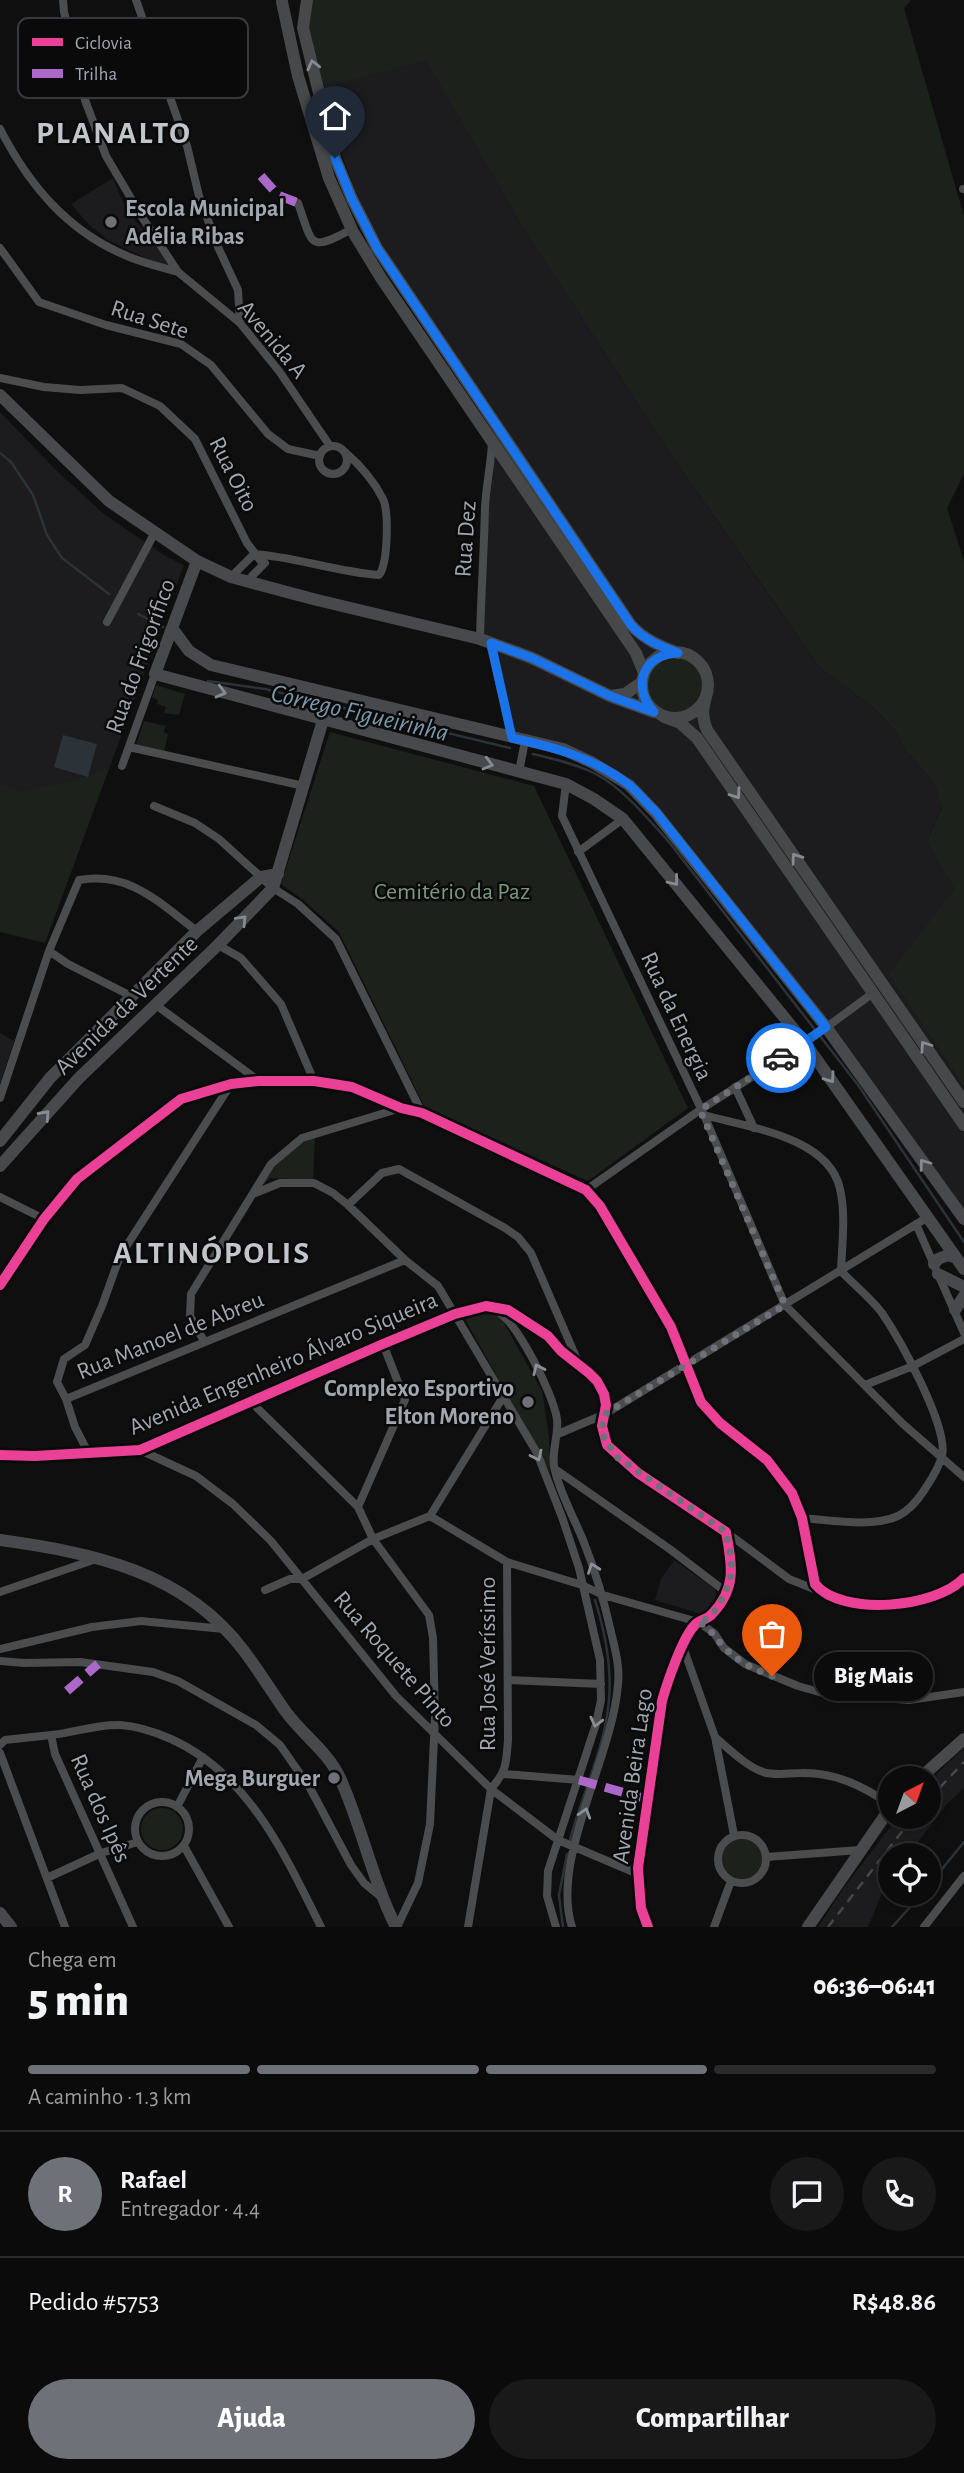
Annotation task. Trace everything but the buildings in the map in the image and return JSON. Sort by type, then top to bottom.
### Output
[{"type":"main road","points":[[301,0],[280,1],[298,76],[328,178],[352,229],[381,278],[636,653],[647,704],[659,714],[680,723],[697,738],[964,1125]]},
{"type":"main road","points":[[307,0],[303,28],[335,158],[377,248],[631,625],[653,643],[698,662],[708,682],[702,720],[707,730],[964,1102]]},
{"type":"main road","points":[[643,678],[652,661],[659,656],[678,653]]},
{"type":"main road","points":[[659,714],[677,719],[690,715],[704,702],[707,693]]},
{"type":"street","name":"Avenida A","points":[[63,0],[65,18]]},
{"type":"street","points":[[136,0],[142,18]]},
{"type":"street","name":"Avenida A","points":[[85,98],[106,156],[178,272],[240,323],[279,371],[330,446]]},
{"type":"street","points":[[170,98],[187,146],[199,196],[218,247],[238,289],[240,323]]},
{"type":"street","points":[[0,129],[19,165],[50,202],[79,229],[126,255],[178,272]]},
{"type":"street","points":[[298,203],[312,241],[318,244],[326,243],[352,229]]},
{"type":"street","name":"Rua Sete","points":[[0,248],[39,302],[106,326],[181,344],[211,365],[268,435],[288,449],[320,456]]},
{"type":"street","name":"Rua Oito","points":[[0,378],[44,387],[80,390],[122,388],[160,406],[195,439],[254,554],[263,564]]},
{"type":"street","points":[[0,395],[108,501],[197,562],[231,577],[485,641],[532,658],[610,696],[659,714]]},
{"type":"street","name":"Rua Dez","points":[[485,641],[482,564],[492,443]]},
{"type":"street","points":[[231,577],[239,566],[254,554],[281,556],[351,573],[379,575],[384,568],[384,502],[360,465],[345,452],[338,447],[330,446],[324,450],[320,456],[323,469],[336,474],[346,465],[345,452]]},
{"type":"street","points":[[107,622],[154,534]]},
{"type":"street","points":[[247,581],[263,564],[281,556]]},
{"type":"street","name":"Rua do Frigorífico","points":[[122,765],[197,562]]},
{"type":"street","points":[[172,628],[189,651],[211,665],[563,749],[629,785],[655,811],[826,1027],[964,1219]]},
{"type":"street","points":[[485,641],[519,739],[519,772]]},
{"type":"street","points":[[198,686],[204,660]]},
{"type":"street","points":[[155,674],[566,784],[623,819],[805,1042],[922,1220],[964,1269]]},
{"type":"street","points":[[610,696],[625,694],[643,678]]},
{"type":"street","name":"Avenida da Vertente","points":[[0,1166],[79,1077],[218,946],[273,888],[323,720]]},
{"type":"street","points":[[129,747],[304,786]]},
{"type":"street","name":"Rua da Energia","points":[[566,784],[562,816],[702,1112],[785,1305],[903,1424],[964,1477]]},
{"type":"street","points":[[154,806],[195,823],[219,839],[273,888],[298,904],[336,939],[422,1113]]},
{"type":"street","points":[[578,852],[623,819]]},
{"type":"street","points":[[261,877],[278,874]]},
{"type":"street","name":"Avenida da Vertente","points":[[0,1141],[50,1078],[131,996],[197,931],[261,877]]},
{"type":"street","points":[[0,1098],[49,951],[79,880],[114,878],[137,887],[197,931]]},
{"type":"street","points":[[218,946],[241,958],[281,1004],[314,1081]]},
{"type":"street","points":[[49,951],[68,964],[131,996]]},
{"type":"street","points":[[586,1190],[873,993]]},
{"type":"street","points":[[156,1005],[259,1081]]},
{"type":"street","points":[[0,1285],[44,1219],[77,1179],[181,1099],[231,1084],[314,1081],[352,1087],[401,1108],[422,1113],[586,1190],[600,1206],[671,1327],[701,1402],[720,1423],[755,1449],[775,1469],[792,1493],[802,1518],[815,1584],[821,1592]]},
{"type":"street","points":[[89,1454],[57,1382],[64,1359],[85,1345],[120,1256],[231,1084]]},
{"type":"street","points":[[735,1087],[754,1128]]},
{"type":"street","points":[[204,1341],[190,1316],[191,1294],[271,1164],[302,1138],[401,1108]]},
{"type":"street","points":[[702,1112],[807,1147],[820,1155],[832,1168],[841,1196],[841,1270],[880,1311],[913,1366],[936,1419],[942,1456],[917,1501],[898,1516],[864,1521],[802,1518]]},
{"type":"street","points":[[348,1205],[382,1173],[399,1169],[518,1237],[531,1253],[579,1365]]},
{"type":"street","points":[[253,1194],[280,1183],[314,1183],[348,1205],[405,1260],[438,1286],[537,1453],[579,1568],[600,1660],[601,1684],[596,1724],[548,1871],[547,1896],[556,1927]]},
{"type":"street","points":[[0,1197],[44,1219]]},
{"type":"street","points":[[922,1220],[936,1269],[964,1333]]},
{"type":"street","points":[[558,1434],[605,1414],[922,1220]]},
{"type":"street","points":[[936,1269],[937,1259],[948,1255],[954,1257]]},
{"type":"street","name":"Rua Manoel de Abreu","points":[[66,1399],[405,1260]]},
{"type":"street","points":[[936,1269],[964,1287]]},
{"type":"street","points":[[955,1310],[964,1296]]},
{"type":"street","points":[[455,1314],[486,1306],[508,1310],[548,1335],[601,1387],[604,1395],[604,1438],[617,1457],[789,1579],[858,1603],[903,1605],[937,1596],[964,1578]]},
{"type":"street","points":[[486,1306],[503,1314],[530,1353],[551,1398],[557,1417],[558,1434],[553,1468],[603,1595],[618,1661],[618,1685],[611,1724],[574,1848],[567,1902],[572,1927]]},
{"type":"street","name":"Avenida Engenheiro Álvaro Siqueira","points":[[0,1455],[35,1457],[140,1450],[455,1314]]},
{"type":"street","points":[[864,1385],[913,1366],[964,1339]]},
{"type":"street","points":[[358,1507],[405,1401],[383,1344]]},
{"type":"street","points":[[265,1590],[290,1579],[302,1578],[373,1539],[430,1516],[503,1397]]},
{"type":"street","points":[[250,1401],[358,1507],[373,1539],[429,1615],[433,1639],[435,1737],[428,1846],[414,1895],[397,1927]]},
{"type":"street","name":"Rua Roquete Pinto","points":[[140,1450],[196,1476],[233,1504],[271,1541],[378,1675],[435,1737],[491,1789],[558,1840],[638,1874]]},
{"type":"street","points":[[553,1468],[726,1592],[732,1576],[726,1532]]},
{"type":"street","points":[[430,1516],[507,1562],[582,1585],[603,1595],[698,1622],[714,1633],[724,1648],[745,1664],[820,1693],[909,1700],[964,1692]]},
{"type":"street","points":[[0,1540],[98,1558],[129,1568],[173,1587],[215,1619],[243,1649],[288,1715],[323,1753],[340,1778],[381,1897],[397,1927]]},
{"type":"street","points":[[0,1592],[98,1558]]},
{"type":"street","name":"Rua José Veríssimo","points":[[491,1789],[504,1774],[508,1740],[507,1562]]},
{"type":"street","name":"Avenida Beira Lago","points":[[648,1927],[641,1908],[638,1874],[662,1701],[669,1676],[692,1628],[711,1615],[726,1592]]},
{"type":"street","points":[[0,1649],[92,1627],[141,1621],[224,1629]]},
{"type":"street","points":[[683,1647],[715,1737],[734,1835]]},
{"type":"street","points":[[0,1661],[80,1662],[153,1672],[178,1681],[256,1725],[280,1745],[310,1788],[351,1865],[364,1883],[381,1897]]},
{"type":"street","points":[[508,1680],[601,1684]]},
{"type":"street","name":"Rua dos Ipês","points":[[133,1927],[55,1754],[51,1735],[72,1733],[94,1726],[120,1725],[153,1731],[203,1757],[247,1797],[295,1874],[321,1927]]},
{"type":"street","points":[[0,1745],[5,1740],[51,1735]]},
{"type":"street","points":[[715,1737],[763,1772],[803,1772],[845,1779],[878,1797]]},
{"type":"street","points":[[934,1766],[964,1739]]},
{"type":"street","points":[[0,1753],[65,1927]]},
{"type":"street","points":[[177,1807],[203,1757]]},
{"type":"street","points":[[504,1774],[579,1780]]},
{"type":"street","points":[[468,1927],[491,1789]]},
{"type":"street","points":[[160,1802],[177,1807],[188,1821],[189,1829],[184,1846],[170,1856],[151,1855],[138,1842],[135,1824],[144,1809],[160,1802]]},
{"type":"street","points":[[808,1927],[878,1824]]},
{"type":"street","points":[[741,1834],[761,1843],[766,1857],[763,1871],[752,1881],[738,1883],[731,1881],[720,1871],[717,1857],[722,1843],[741,1834]]},
{"type":"street","points":[[47,1878],[101,1853],[138,1842]]},
{"type":"street","points":[[184,1846],[229,1927]]},
{"type":"street","points":[[766,1857],[860,1850]]},
{"type":"street","points":[[924,1927],[964,1875]]},
{"type":"street","points":[[714,1927],[731,1881]]},
{"type":"street","points":[[0,1913],[11,1927]]},
{"type":"shaded area","points":[[426,59],[526,233],[679,466],[782,614],[820,668],[874,708],[895,730],[904,748],[935,785],[942,806],[927,842],[956,889],[888,974],[964,1087],[964,1218],[655,811],[593,763],[513,738],[491,644],[480,639],[492,443],[497,418],[394,265],[362,208],[321,89]]},
{"type":"shaded area","name":"Escola Municipal Adélia Ribas","points":[[113,178],[134,219],[175,267],[156,263],[108,240],[89,225],[71,204]]},
{"type":"shaded area","points":[[0,412],[57,471],[104,514],[165,556],[184,565],[45,943],[0,932]]},
{"type":"shaded area","points":[[63,735],[97,744],[88,777],[54,767]]},
{"type":"shaded area","points":[[0,1033],[14,1041],[0,1084]]},
{"type":"shaded area","points":[[674,1560],[715,1589],[717,1599],[704,1615],[655,1600],[661,1579]]},
{"type":"shaded area","points":[[964,1748],[964,1788],[942,1811],[942,1769]]},
{"type":"shaded area","points":[[889,1829],[928,1829],[917,1843],[878,1843]]},
{"type":"shaded area","points":[[878,1843],[878,1903],[868,1927],[818,1927]]},
{"type":"green space","points":[[311,0],[911,0],[904,8],[964,216],[964,474],[947,508],[964,561],[964,1087],[888,974],[955,889],[927,842],[942,807],[935,785],[904,748],[895,730],[874,708],[820,668],[679,466],[526,233],[426,60],[321,89],[306,22]]},
{"type":"green space","points":[[674,656],[685,658],[698,669],[703,685],[701,696],[690,709],[674,714],[663,712],[650,701],[645,685],[647,674],[658,661]]},
{"type":"green space","points":[[156,685],[185,694],[179,715],[164,713],[166,707],[157,704],[158,700],[152,697]]},
{"type":"green space","points":[[144,721],[166,726],[164,732],[168,734],[164,752],[136,746]]},
{"type":"green space","name":"Cemitério da Paz","points":[[330,732],[534,786],[688,1108],[588,1181],[425,1108],[339,932],[281,884]]},
{"type":"green space","points":[[109,768],[45,943],[0,932],[0,785],[20,791],[76,780]]},
{"type":"green space","points":[[315,1136],[313,1180],[270,1178],[263,1185],[276,1162]]},
{"type":"green space","name":"Complexo Esportivo Elton Moreno","points":[[488,1310],[500,1316],[542,1391],[549,1436],[550,1472],[465,1319],[465,1316]]},
{"type":"green space","points":[[162,1808],[177,1814],[183,1829],[177,1844],[162,1850],[147,1844],[141,1829],[147,1814]]},
{"type":"green space","points":[[741,1836],[757,1843],[764,1859],[757,1875],[741,1882],[725,1875],[718,1859],[725,1843]]},
{"type":"waterway","name":"Córrego Figueirinha","points":[[0,453],[11,462],[33,495],[47,535],[62,558],[109,594]]},
{"type":"waterway","name":"Córrego Figueirinha","points":[[138,614],[163,627]]},
{"type":"waterway","name":"Córrego Figueirinha","points":[[208,681],[265,689],[510,748]]},
{"type":"waterway","name":"Córrego Figueirinha","points":[[533,754],[596,774],[617,788],[635,805],[669,842],[816,1031]]},
{"type":"waterway","name":"Córrego Figueirinha","points":[[820,1036],[858,1085],[964,1242]]},
{"type":"waterway","points":[[570,1840],[603,1736],[609,1700],[607,1649],[595,1600]]},
{"type":"waterway","name":"Córrego Figueirinha","points":[[941,1870],[964,1842]]},
{"type":"waterway","points":[[563,1927],[559,1895],[567,1854]]},
{"type":"waterway","name":"Córrego Figueirinha","points":[[892,1927],[911,1906]]},
{"type":"railway","points":[[942,1785],[964,1762]]},
{"type":"railway","points":[[828,1927],[904,1829]]},
{"type":"marked path","points":[[261,176],[278,195],[298,203]]},
{"type":"marked path","points":[[67,1691],[98,1664]]},
{"type":"marked path","points":[[579,1780],[647,1799]]},
{"type":"cycle path","points":[[0,1285],[44,1219],[77,1179],[181,1099],[231,1084],[259,1081],[314,1081],[352,1087],[401,1108],[422,1113],[586,1190],[600,1206],[671,1327],[701,1402],[720,1423],[767,1460],[792,1493],[802,1518],[815,1584],[828,1594],[846,1601],[889,1605],[933,1596],[951,1588],[964,1578]]},
{"type":"cycle path","points":[[0,1455],[35,1456],[140,1450],[455,1314],[486,1306],[508,1310],[548,1336],[561,1351],[597,1381],[606,1405],[602,1426],[607,1445],[638,1473],[726,1532],[731,1566],[726,1595],[712,1614],[689,1632],[675,1662],[662,1701],[638,1868],[641,1908],[648,1927]]},
{"type":"way so far","points":[[772,1676],[745,1664],[724,1648],[714,1633],[698,1622],[715,1611],[730,1584],[732,1576],[726,1532],[624,1463],[607,1445],[602,1426],[605,1414],[785,1305],[700,1110],[781,1058]]},
{"type":"place","name":"Escola Municipal Adélia Ribas","points":[[111,222]]},
{"type":"place","name":"Complexo Esportivo Elton Moreno","points":[[528,1402]]},
{"type":"place","name":"Big Mais","points":[[772,1676]]},
{"type":"place","name":"Mega Burguer","points":[[334,1778]]},
{"type":"district","name":"PLANALTO","points":[[114,132]]},
{"type":"district","name":"ALTINÓPOLIS","points":[[212,1252]]},
{"type":"route","points":[[335,158],[377,248],[631,625],[653,643],[678,653],[659,656],[644,673],[643,694],[654,712],[610,696],[532,658],[491,643],[512,738],[563,749],[593,763],[629,785],[655,811],[826,1027],[781,1058]]}]
